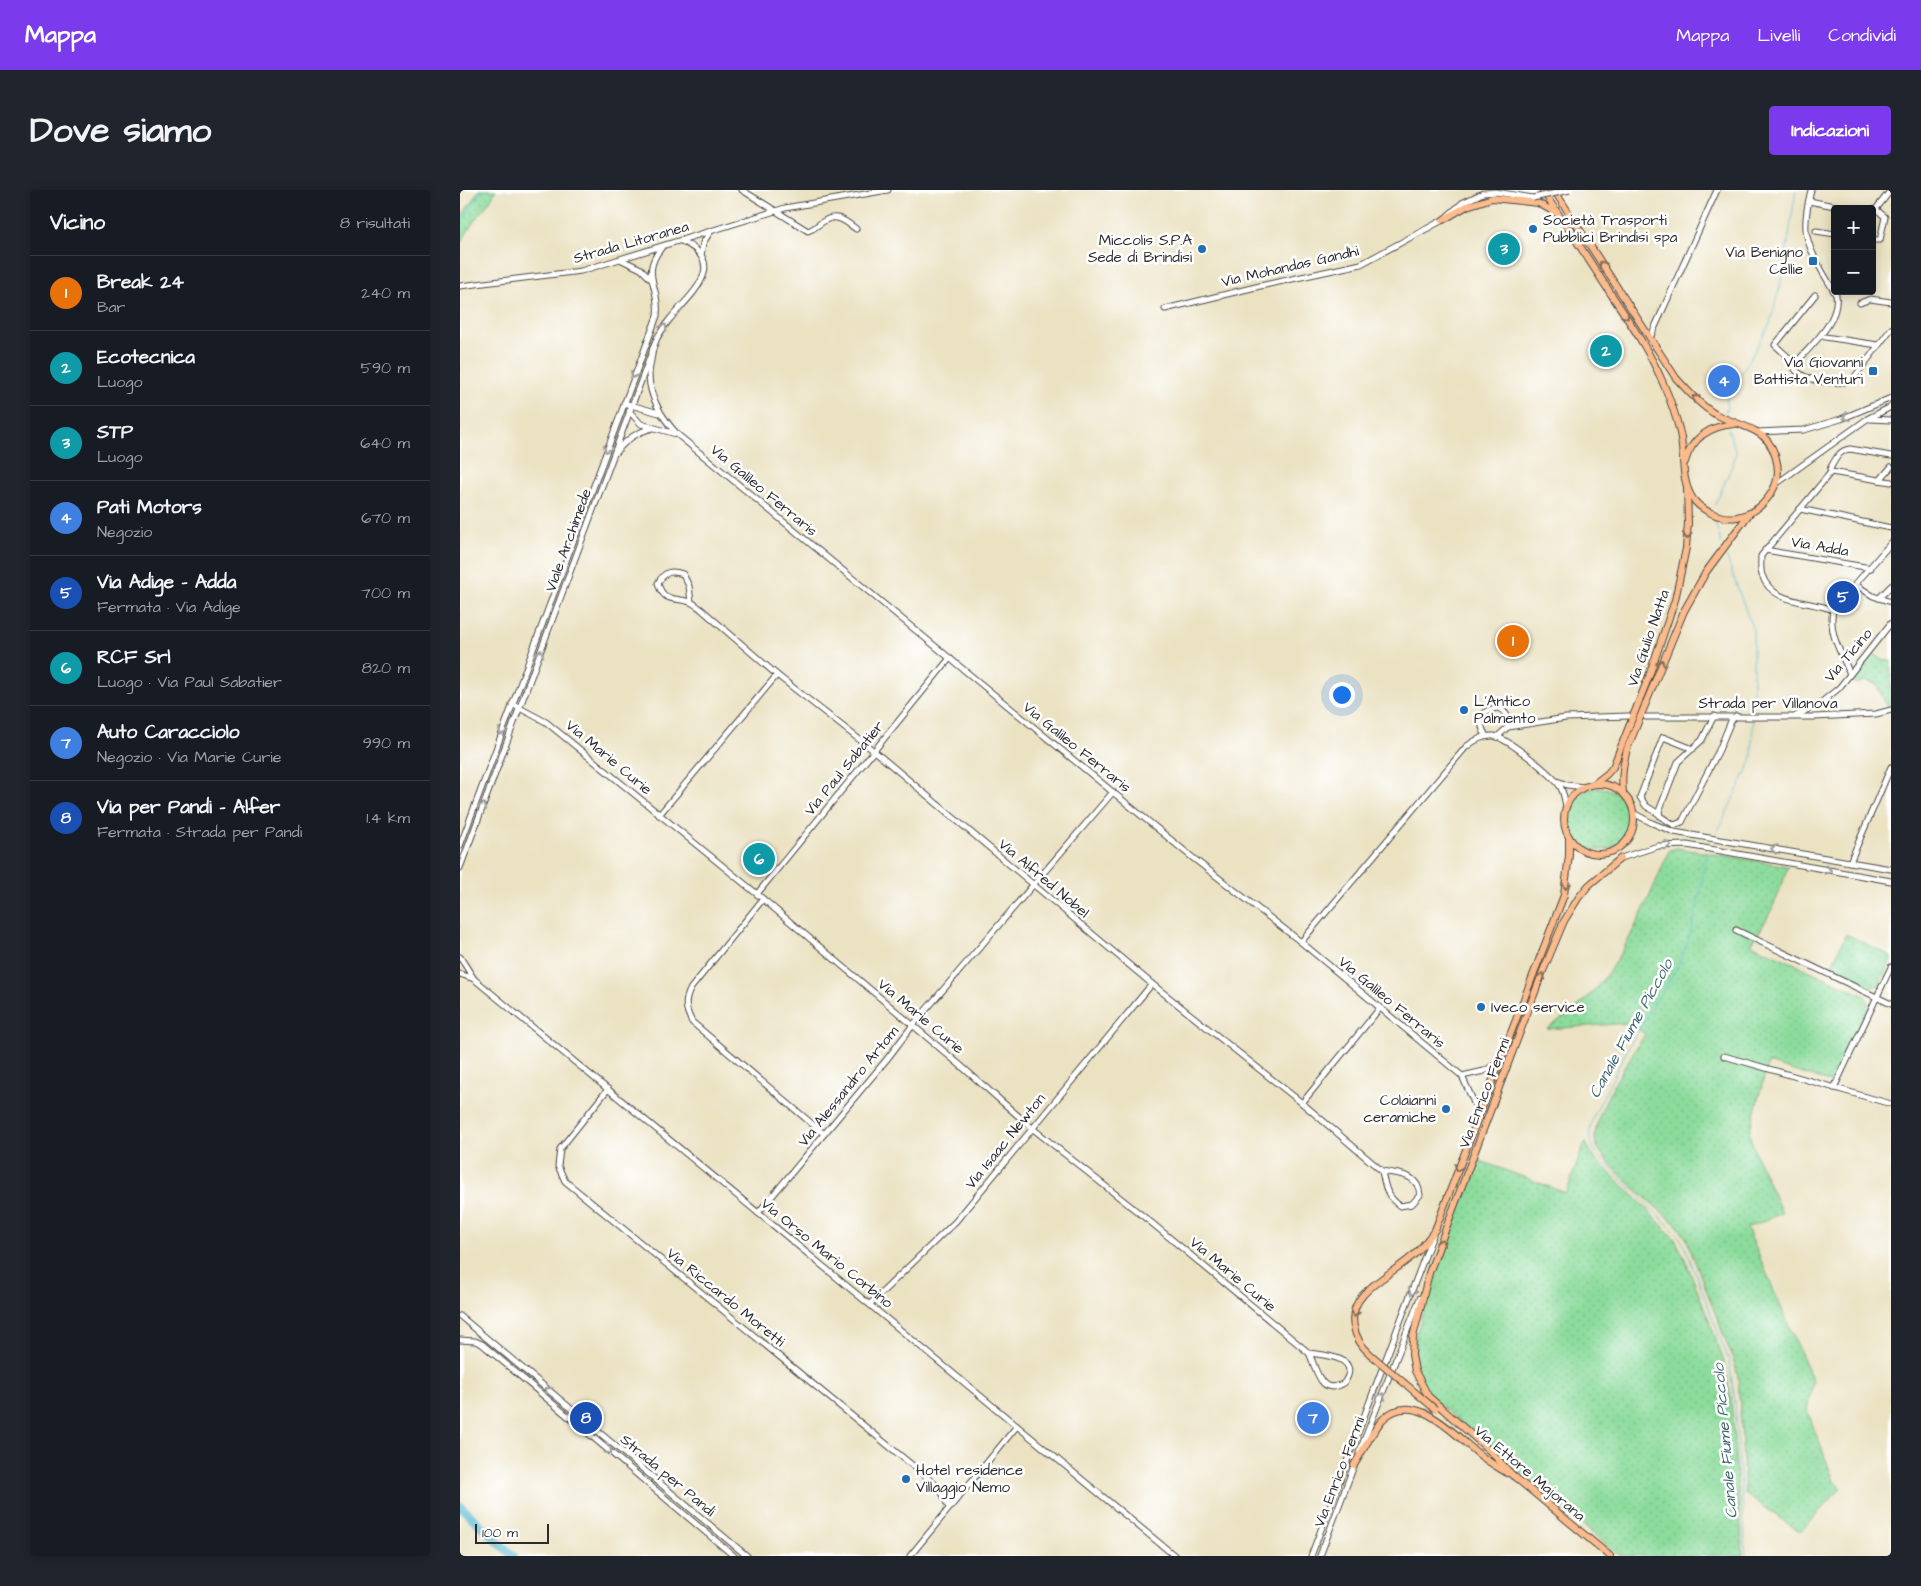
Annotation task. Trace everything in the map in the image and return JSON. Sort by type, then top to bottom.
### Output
[{"type":"main road","points":[[1534,200],[1540,195],[1540,190]]},
{"type":"main road","points":[[1540,190],[1561,217],[1639,337],[1656,367],[1671,403],[1680,432],[1687,487],[1694,500],[1705,510],[1719,516],[1734,518],[1749,514],[1761,507],[1770,497],[1776,484],[1778,470],[1775,455],[1768,442],[1757,432],[1714,413],[1688,392],[1676,378],[1554,190]]},
{"type":"main road","points":[[1560,190],[1571,217]]},
{"type":"main road","points":[[1443,220],[1467,206],[1487,199],[1534,200],[1561,217]]},
{"type":"main road","points":[[1684,466],[1688,452],[1696,440],[1707,430],[1721,425],[1736,424]]},
{"type":"main road","name":"Via Giulio Natta","points":[[1594,784],[1608,774],[1613,767],[1649,676],[1675,600],[1686,548],[1688,523],[1687,487]]},
{"type":"main road","name":"Via Giulio Natta","points":[[1623,792],[1621,780],[1627,749],[1684,611],[1706,572],[1749,514]]},
{"type":"main road","points":[[1594,784],[1609,785],[1623,792],[1629,798],[1635,814],[1631,835],[1625,844],[1621,858],[1584,851],[1575,846],[1568,837],[1564,827],[1566,807],[1573,795],[1584,787],[1594,784]]},
{"type":"main road","name":"Via Enrico Fermi","points":[[1435,1230],[1564,895],[1569,854],[1568,837]]},
{"type":"main road","points":[[1606,854],[1625,844]]},
{"type":"main road","name":"Via Enrico Fermi","points":[[1424,1288],[1543,971],[1564,921],[1589,885],[1621,858]]},
{"type":"main road","name":"Via Ettore Majorana","points":[[1435,1230],[1418,1252],[1362,1296],[1356,1308],[1353,1322],[1355,1334],[1362,1347],[1370,1354],[1610,1556]]},
{"type":"main road","points":[[1424,1288],[1413,1337],[1412,1355],[1415,1371],[1421,1385],[1433,1402],[1492,1453],[1513,1476]]},
{"type":"main road","points":[[1354,1464],[1375,1429],[1384,1418],[1395,1411],[1408,1409],[1430,1415],[1490,1462],[1513,1476]]},
{"type":"street","points":[[742,190],[808,231],[814,229],[828,218],[835,217],[844,220],[856,229]]},
{"type":"street","name":"Strada Litoranea","points":[[460,286],[579,272],[622,260],[775,210],[888,190]]},
{"type":"street","points":[[1534,200],[1570,190]]},
{"type":"street","points":[[1650,338],[1717,190]]},
{"type":"street","points":[[1795,367],[1827,326],[1836,307],[1837,300],[1809,244],[1806,230],[1811,190]]},
{"type":"street","points":[[1876,208],[1891,190]]},
{"type":"street","points":[[1809,201],[1831,205]]},
{"type":"street","points":[[1876,211],[1885,217],[1881,238],[1876,241]]},
{"type":"street","name":"Via Mohandas Gandhi","points":[[1165,309],[1361,264],[1443,220]]},
{"type":"street","points":[[1816,231],[1831,233]]},
{"type":"street","name":"Viale Archimede","points":[[460,868],[653,348],[669,320],[698,287],[704,271],[701,256],[703,243],[710,232]]},
{"type":"street","points":[[681,241],[691,246],[701,256]]},
{"type":"street","name":"Viale Archimede","points":[[460,846],[657,316],[659,302],[652,280],[652,261],[662,247]]},
{"type":"street","points":[[622,260],[641,269],[652,280]]},
{"type":"street","points":[[1815,295],[1775,345],[1802,376],[1834,384],[1847,383],[1891,329]]},
{"type":"street","points":[[1860,303],[1870,300],[1891,302]]},
{"type":"street","points":[[1825,336],[1878,345]]},
{"type":"street","name":"Via Galileo Ferraris","points":[[653,348],[649,376],[654,397],[659,412],[678,435],[1193,858],[1301,942],[1462,1076]]},
{"type":"street","points":[[1757,432],[1804,430],[1841,419],[1891,398]]},
{"type":"street","points":[[624,403],[659,412]]},
{"type":"street","name":"Via Galileo Ferraris","points":[[624,403],[641,424],[678,435]]},
{"type":"street","points":[[1776,484],[1867,419],[1891,407]]},
{"type":"street","points":[[1867,419],[1891,420]]},
{"type":"street","points":[[612,456],[625,441],[640,431],[653,428]]},
{"type":"street","name":"Via Adda","points":[[1834,610],[1825,606],[1784,598],[1773,592],[1761,574],[1761,556],[1831,472],[1830,469],[1837,457],[1844,450],[1850,449],[1891,456]]},
{"type":"street","points":[[1880,480],[1891,466]]},
{"type":"street","points":[[1831,472],[1891,482]]},
{"type":"street","name":"Via Adda","points":[[1800,509],[1891,528]]},
{"type":"street","points":[[1850,674],[1832,632],[1831,622],[1834,610],[1891,543]]},
{"type":"street","name":"Via Adda","points":[[1766,550],[1871,568]]},
{"type":"street","name":"Via Alfred Nobel","points":[[690,602],[689,586],[683,574],[669,572],[663,575],[658,582],[660,591],[674,600],[690,602],[701,608],[777,675],[874,751],[1152,984],[1302,1103],[1382,1170],[1413,1178],[1419,1187],[1420,1195],[1412,1204],[1400,1206],[1391,1200],[1385,1186],[1382,1170]]},
{"type":"street","points":[[1856,585],[1873,596],[1891,602]]},
{"type":"street","points":[[1879,598],[1891,586]]},
{"type":"street","name":"Via Ticino","points":[[1796,716],[1822,701],[1839,688],[1891,623]]},
{"type":"street","name":"Via Paul Sabatier","points":[[757,894],[950,658]]},
{"type":"street","points":[[659,815],[777,675]]},
{"type":"street","name":"Via Marie Curie","points":[[512,704],[546,722],[763,899],[1032,1128],[1161,1230],[1309,1353],[1320,1380],[1327,1386],[1334,1388],[1344,1383],[1349,1372],[1347,1365],[1342,1360],[1329,1355],[1309,1353]]},
{"type":"street","points":[[1486,736],[1481,723],[1483,714],[1487,710],[1499,708],[1505,712],[1508,717],[1508,727]]},
{"type":"street","name":"Strada per Villanova","points":[[1646,716],[1796,716],[1869,714],[1891,710]]},
{"type":"street","points":[[1497,737],[1508,727],[1566,718],[1629,716]]},
{"type":"street","points":[[1659,814],[1678,762],[1702,740],[1714,716]]},
{"type":"street","points":[[1693,749],[1663,737],[1640,797],[1646,806],[1674,825],[1682,822],[1736,716]]},
{"type":"street","points":[[1301,942],[1466,747],[1478,739],[1486,736],[1497,737],[1521,751],[1561,787],[1566,807]]},
{"type":"street","points":[[1850,862],[1891,767]]},
{"type":"street","points":[[1554,780],[1567,785],[1584,787]]},
{"type":"street","name":"Via Alessandro Artom","points":[[758,1213],[887,1059],[913,1025],[1112,792]]},
{"type":"street","points":[[1635,814],[1652,824],[1674,832],[1891,869]]},
{"type":"street","name":"Via Enrico Fermi","points":[[1621,858],[1658,846],[1687,845],[1891,881]]},
{"type":"street","points":[[763,899],[691,988],[685,1000],[685,1008],[692,1022],[824,1134]]},
{"type":"street","points":[[1736,930],[1891,1004]]},
{"type":"street","points":[[460,958],[474,979]]},
{"type":"street","points":[[1834,1088],[1891,967]]},
{"type":"street","name":"Via Orso Mario Corbino","points":[[460,974],[474,979],[1175,1556]]},
{"type":"street","name":"Via Isaac Newton","points":[[870,1304],[956,1221],[1152,984]]},
{"type":"street","points":[[1302,1103],[1380,1008]]},
{"type":"street","points":[[1724,1056],[1891,1104]]},
{"type":"street","points":[[1479,1114],[1462,1076],[1484,1071],[1498,1063]]},
{"type":"street","name":"Via Riccardo Moretti","points":[[608,1089],[560,1149],[558,1166],[565,1181],[940,1488],[949,1508]]},
{"type":"street","name":"Via Enrico Fermi","points":[[1311,1556],[1435,1230]]},
{"type":"street","name":"Via Enrico Fermi","points":[[1320,1556],[1354,1464],[1397,1361],[1424,1288]]},
{"type":"street","name":"Strada per Pandi","points":[[460,1316],[746,1556]]},
{"type":"street","name":"Strada per Pandi","points":[[460,1340],[475,1341],[482,1344],[734,1556]]},
{"type":"street","points":[[910,1556],[1017,1426]]},
{"type":"street","points":[[940,1488],[949,1491],[963,1491]]},
{"type":"green space","points":[[479,190],[496,190],[460,244],[460,219]]},
{"type":"green space","points":[[1873,653],[1883,660],[1891,661],[1891,704],[1887,706],[1876,684],[1865,681],[1856,684],[1851,680]]},
{"type":"green space","points":[[1600,788],[1612,791],[1622,797],[1628,807],[1631,819],[1628,831],[1622,841],[1612,847],[1600,850],[1588,847],[1578,841],[1572,831],[1569,819],[1572,807],[1578,797],[1588,791]]},
{"type":"green space","points":[[1677,848],[1788,866],[1773,907],[1751,944],[1865,996],[1869,1006],[1832,1083],[1768,1063],[1749,1133],[1756,1155],[1782,1213],[1747,1228],[1813,1381],[1807,1410],[1834,1481],[1841,1488],[1800,1532],[1745,1494],[1738,1377],[1734,1362],[1686,1238],[1677,1225],[1617,1172],[1598,1149],[1595,1140],[1596,1128],[1606,1100],[1645,1034],[1630,1023],[1547,1029],[1584,1001],[1611,968],[1634,930],[1669,850]]},
{"type":"green space","points":[[1846,934],[1891,956],[1891,960],[1879,985],[1870,988],[1830,970]]},
{"type":"green space","points":[[1585,1142],[1595,1159],[1675,1239],[1685,1259],[1711,1325],[1724,1362],[1731,1397],[1743,1556],[1620,1556],[1429,1396],[1417,1370],[1414,1353],[1415,1339],[1432,1279],[1478,1160],[1566,1193]]},
{"type":"waterway","points":[[460,225],[481,190]]},
{"type":"waterway","name":"Canale Fiume Piccolo","points":[[1726,412],[1727,399],[1770,324],[1783,274],[1796,190]]},
{"type":"waterway","name":"Canale Fiume Piccolo","points":[[1715,505],[1736,453],[1728,429]]},
{"type":"waterway","name":"Canale Fiume Piccolo","points":[[1714,518],[1721,543]]},
{"type":"waterway","name":"Canale Fiume Piccolo","points":[[1726,556],[1753,630],[1753,710]]},
{"type":"waterway","name":"Canale Fiume Piccolo","points":[[1717,833],[1751,761],[1753,721]]},
{"type":"waterway","name":"Canale Fiume Piccolo","points":[[1707,856],[1693,926],[1681,959],[1635,1035],[1594,1115],[1590,1129],[1590,1140],[1602,1161],[1676,1232],[1684,1244],[1729,1361],[1735,1403],[1746,1556]]},
{"type":"waterway","points":[[460,1506],[513,1556]]},
{"type":"place","name":"Società Trasporti Pubblici Brindisi spa","points":[[1533,229]]},
{"type":"place","name":"Miccolis S.P.A Sede di Brindisi","points":[[1202,249]]},
{"type":"place","name":"STP","points":[[1504,249]]},
{"type":"place","name":"Via Benigno Cellie","points":[[1813,261]]},
{"type":"place","name":"Ecotecnica","points":[[1606,351]]},
{"type":"place","name":"Via Giovanni Battista Venturi","points":[[1873,371]]},
{"type":"place","name":"Pati Motors","points":[[1724,381]]},
{"type":"place","name":"Via Adige - Adda","points":[[1843,597]]},
{"type":"place","name":"Break 24","points":[[1513,641]]},
{"type":"place","name":"L'Antico Palmento","points":[[1464,710]]},
{"type":"place","name":"RCF Srl","points":[[759,859]]},
{"type":"place","name":"Iveco service","points":[[1481,1007]]},
{"type":"place","name":"Colaianni ceramiche","points":[[1446,1109]]},
{"type":"place","name":"Via per Pandi - Alfer","points":[[586,1418]]},
{"type":"place","name":"Auto Caracciolo","points":[[1313,1418]]},
{"type":"place","name":"Hotel residence Villaggio Nemo","points":[[906,1479]]}]
